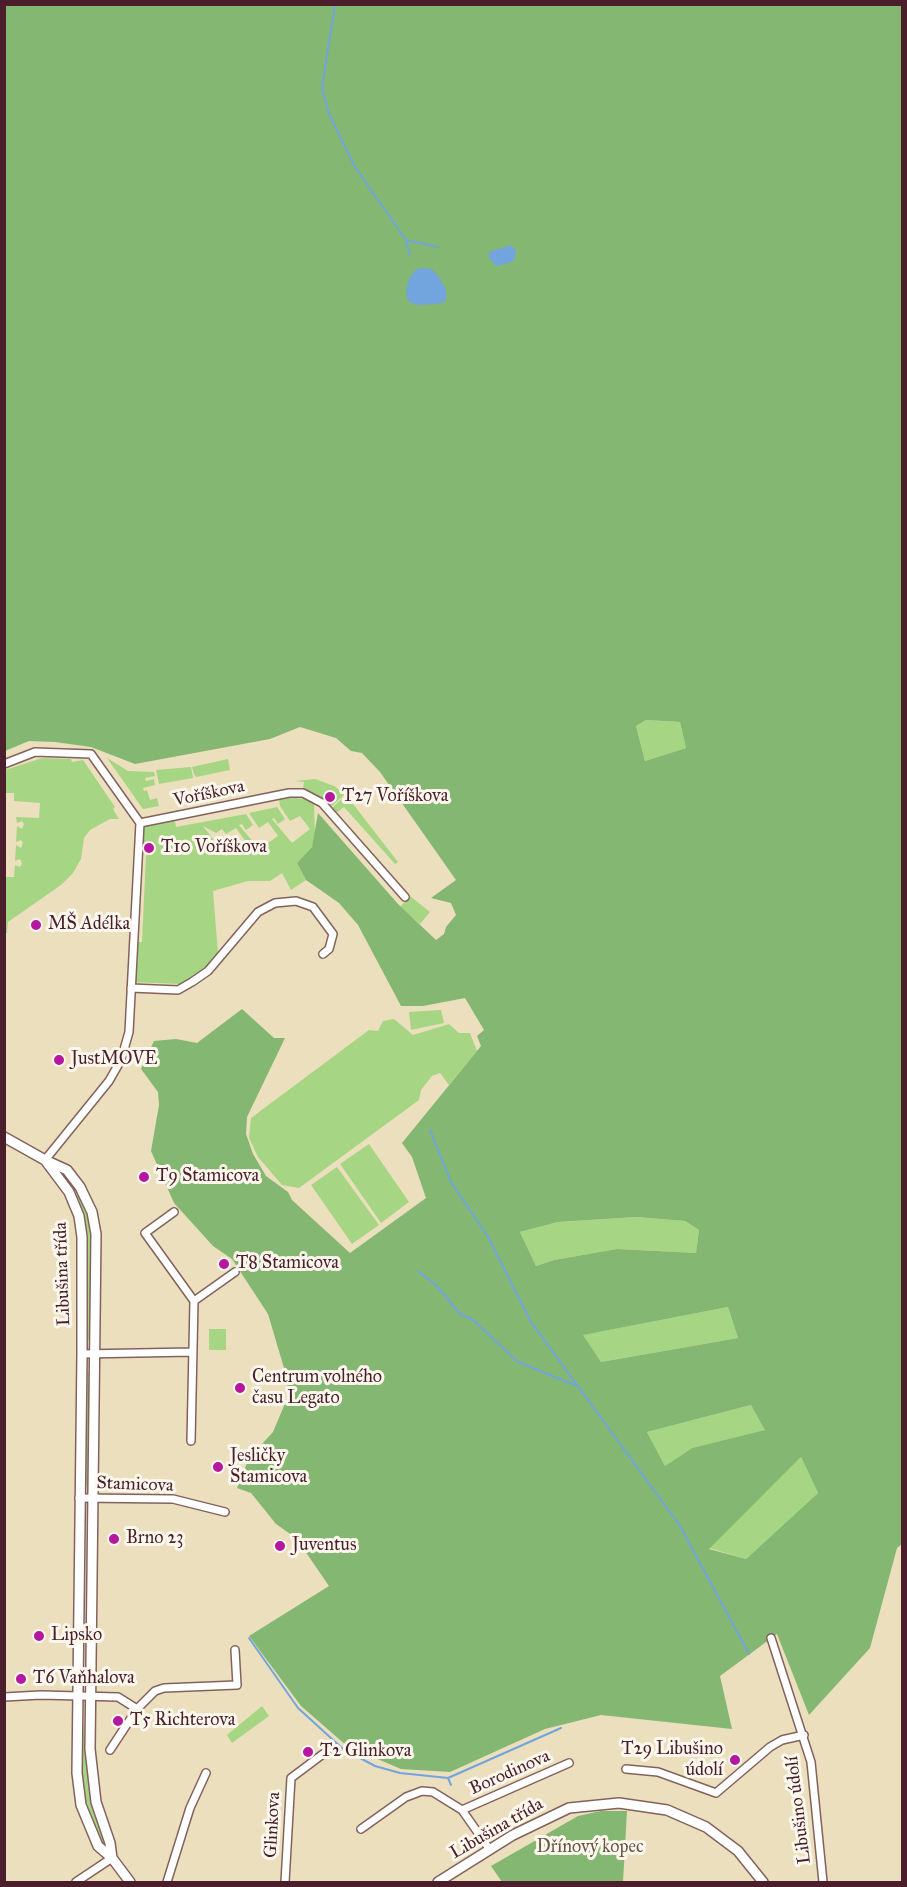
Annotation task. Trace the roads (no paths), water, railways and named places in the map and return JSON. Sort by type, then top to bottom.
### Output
[{"type":"street","points":[[4,764],[35,752],[91,754],[140,823],[129,1032],[121,1060],[109,1081],[45,1160],[4,1137]]},
{"type":"street","name":"Voříškova","points":[[140,823],[289,793],[303,793],[322,803],[405,897]]},
{"type":"street","points":[[132,988],[178,990],[185,986],[208,971],[258,912],[275,903],[296,901],[313,908],[333,934],[329,949],[322,954]]},
{"type":"street","name":"Libušina třída","points":[[45,1160],[67,1170],[83,1192],[95,1223],[91,1772],[96,1802],[110,1843],[112,1858]]},
{"type":"street","name":"Libušina třída","points":[[45,1160],[69,1192],[79,1215],[82,1237],[77,1773],[81,1805],[98,1846],[112,1858],[130,1882]]},
{"type":"street","points":[[174,1212],[145,1233],[194,1301],[191,1441]]},
{"type":"street","points":[[194,1301],[235,1272]]},
{"type":"street","points":[[82,1354],[192,1352]]},
{"type":"street","name":"Stamicova","points":[[79,1498],[173,1499],[225,1512]]},
{"type":"street","name":"Libušino údolí","points":[[771,1638],[811,1762],[823,1882]]},
{"type":"street","points":[[110,1750],[137,1709],[150,1695],[165,1688],[237,1685],[234,1650]]},
{"type":"street","points":[[4,1697],[118,1697],[137,1709]]},
{"type":"street","name":"Libušino údolí","points":[[626,1769],[658,1772],[716,1793],[770,1747],[782,1740],[804,1735]]},
{"type":"street","name":"Glinkova","points":[[285,1882],[291,1778],[327,1751]]},
{"type":"street","name":"Borodinova","points":[[462,1810],[569,1763]]},
{"type":"street","points":[[167,1882],[190,1808],[206,1773]]},
{"type":"street","name":"Borodinova","points":[[361,1829],[406,1797],[422,1791],[443,1796],[462,1810],[490,1850]]},
{"type":"street","name":"Libušina třída","points":[[438,1882],[518,1833],[569,1808],[619,1803],[642,1804],[667,1810],[706,1827],[738,1851],[763,1882]]},
{"type":"street","points":[[76,1882],[112,1858]]},
{"type":"water","points":[[511,245],[516,251],[515,259],[496,266],[489,258],[489,252]]},
{"type":"water","points":[[432,269],[439,277],[446,290],[446,301],[416,305],[408,301],[406,292],[409,279],[415,270]]},
{"type":"waterway","points":[[335,4],[322,88],[329,114],[355,167],[406,240],[438,247]]},
{"type":"waterway","points":[[406,240],[410,255]]},
{"type":"waterway","points":[[430,1130],[451,1182],[488,1237],[531,1322],[680,1526],[749,1654]]},
{"type":"waterway","points":[[418,1271],[436,1285],[461,1315],[472,1319],[518,1362],[575,1385]]},
{"type":"waterway","points":[[249,1638],[298,1708],[343,1749],[375,1766],[400,1773],[448,1778],[451,1785]]},
{"type":"waterway","points":[[448,1778],[561,1728]]},
{"type":"place","name":"T27 Voříškova","points":[[330,797]]},
{"type":"place","name":"T10 Voříškova","points":[[149,848]]},
{"type":"place","name":"MŠ Adélka","points":[[36,925]]},
{"type":"place","name":"JustMOVE","points":[[59,1060]]},
{"type":"place","name":"T9 Stamicova","points":[[144,1177]]},
{"type":"place","name":"T8 Stamicova","points":[[224,1264]]},
{"type":"place","name":"Centrum volného času Legato","points":[[240,1388]]},
{"type":"place","name":"Jesličky Stamicova","points":[[218,1467]]},
{"type":"place","name":"Brno 23","points":[[114,1539]]},
{"type":"place","name":"Juventus","points":[[280,1546]]},
{"type":"place","name":"Lipsko","points":[[39,1636]]},
{"type":"place","name":"T6 Vaňhalova","points":[[21,1679]]},
{"type":"place","name":"T5 Richterova","points":[[118,1721]]},
{"type":"place","name":"T2 Glinkova","points":[[308,1752]]},
{"type":"place","name":"T29 Libušino údolí","points":[[735,1760]]},
{"type":"park label","name":"Dřínový kopec","points":[[590,1848]]}]
